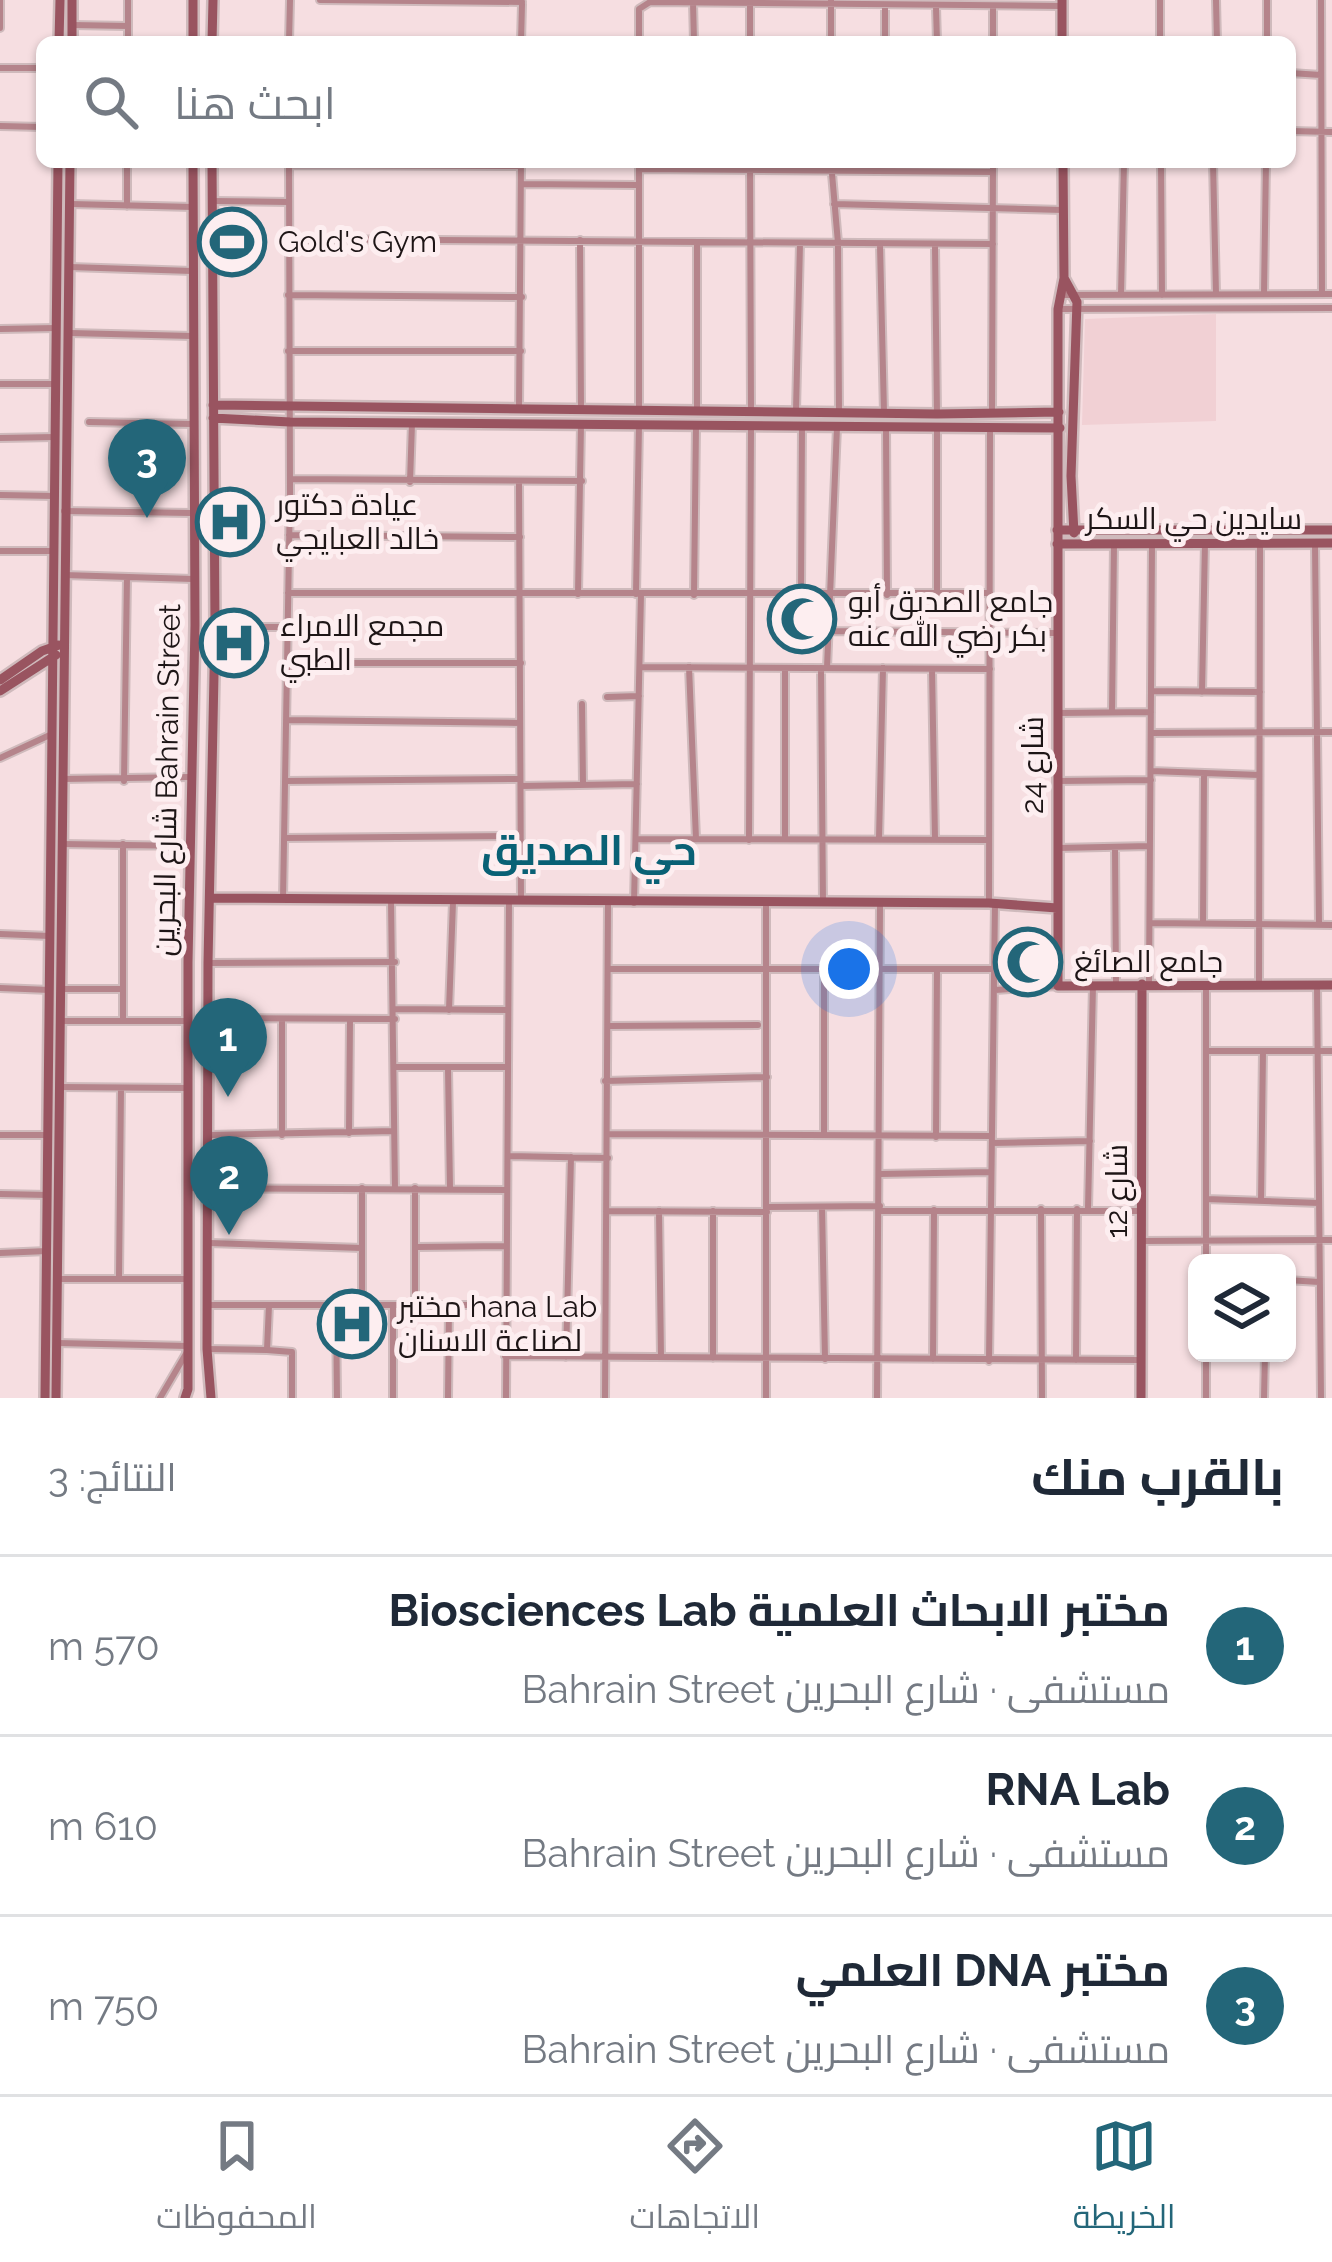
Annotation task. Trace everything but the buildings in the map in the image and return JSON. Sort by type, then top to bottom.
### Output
[{"type":"street","points":[[0,0],[0,28]]},
{"type":"street","points":[[59,36],[60,0]]},
{"type":"street","points":[[71,36],[72,0]]},
{"type":"street","points":[[128,0],[128,36]]},
{"type":"street","points":[[194,0],[194,36]]},
{"type":"street","points":[[212,36],[213,0]]},
{"type":"street","points":[[289,36],[290,0]]},
{"type":"street","points":[[320,0],[522,1],[521,36]]},
{"type":"street","points":[[1160,0],[1160,36]]},
{"type":"street","points":[[1216,0],[1217,36]]},
{"type":"street","points":[[1267,0],[1267,36]]},
{"type":"street","points":[[1322,0],[1327,53],[1321,74],[1322,294]]},
{"type":"street","points":[[639,36],[639,9],[641,3],[650,2],[936,7],[958,3],[993,8],[1062,3],[1062,36]]},
{"type":"street","points":[[693,2],[694,36]]},
{"type":"street","points":[[750,2],[750,36]]},
{"type":"street","points":[[831,3],[831,36]]},
{"type":"street","points":[[885,6],[885,36]]},
{"type":"street","points":[[936,7],[937,36]]},
{"type":"street","points":[[993,8],[993,36]]},
{"type":"street","points":[[72,25],[128,26]]},
{"type":"street","points":[[0,68],[36,68]]},
{"type":"street","points":[[1296,74],[1321,74]]},
{"type":"street","points":[[0,126],[36,127]]},
{"type":"street","points":[[1296,130],[1332,132]]},
{"type":"street","points":[[56,1398],[52,1157],[46,1135],[60,938],[52,734],[64,575],[64,511],[55,436],[58,168]]},
{"type":"street","points":[[45,1398],[47,1195],[62,1022],[48,936],[62,844],[59,650],[52,551],[69,333],[70,168]]},
{"type":"street","points":[[127,168],[127,206]]},
{"type":"street","name":"شارع البحرين Bahrain Street","points":[[185,1398],[193,168]]},
{"type":"street","name":"شارع البحرين Bahrain Street","points":[[211,1398],[207,1305],[215,627],[212,168]]},
{"type":"street","points":[[283,899],[289,168]]},
{"type":"street","points":[[519,408],[521,168]]},
{"type":"street","points":[[639,168],[639,409]]},
{"type":"street","points":[[750,168],[751,410]]},
{"type":"street","points":[[831,168],[838,242],[839,411]]},
{"type":"street","points":[[895,168],[993,172]]},
{"type":"street","points":[[940,168],[940,173]]},
{"type":"street","points":[[992,412],[993,168]]},
{"type":"street","points":[[1063,168],[1064,278],[1076,295],[1077,309],[1071,476],[1075,538]]},
{"type":"street","points":[[1121,295],[1124,168]]},
{"type":"street","points":[[1161,168],[1162,295]]},
{"type":"street","points":[[1213,168],[1216,294]]},
{"type":"street","points":[[1264,293],[1266,168]]},
{"type":"street","points":[[520,184],[638,185]]},
{"type":"street","points":[[212,201],[289,202]]},
{"type":"street","points":[[70,204],[193,207]]},
{"type":"street","points":[[834,204],[1063,210]]},
{"type":"street","points":[[288,239],[993,244]]},
{"type":"street","points":[[580,240],[581,409]]},
{"type":"street","points":[[697,243],[697,410]]},
{"type":"street","points":[[796,411],[800,243]]},
{"type":"street","points":[[880,245],[884,413]]},
{"type":"street","points":[[935,246],[937,414]]},
{"type":"street","points":[[68,267],[192,271]]},
{"type":"street","name":"شارع 24","points":[[1058,986],[1058,295],[1064,278]]},
{"type":"street","points":[[1058,295],[1332,294]]},
{"type":"street","points":[[288,295],[522,297]]},
{"type":"street","points":[[1058,309],[1332,308]]},
{"type":"street","points":[[0,329],[56,328]]},
{"type":"street","points":[[69,333],[192,335]]},
{"type":"street","points":[[288,351],[521,351]]},
{"type":"street","points":[[0,384],[57,384]]},
{"type":"street","points":[[213,405],[1059,412]]},
{"type":"street","points":[[772,411],[772,426]]},
{"type":"street","points":[[1036,412],[1037,428]]},
{"type":"street","points":[[213,418],[1060,428]]},
{"type":"street","points":[[89,422],[192,424]]},
{"type":"street","points":[[410,482],[412,423]]},
{"type":"street","points":[[578,594],[581,424]]},
{"type":"street","points":[[634,903],[639,425]]},
{"type":"street","points":[[694,595],[696,425]]},
{"type":"street","points":[[749,840],[752,426]]},
{"type":"street","points":[[802,426],[802,591]]},
{"type":"street","points":[[823,903],[824,668],[837,427]]},
{"type":"street","points":[[886,427],[887,595]]},
{"type":"street","points":[[937,428],[937,595]]},
{"type":"street","points":[[989,1361],[994,990],[989,840],[990,428]]},
{"type":"street","points":[[0,438],[55,436]]},
{"type":"street","points":[[290,479],[581,481]]},
{"type":"street","points":[[506,1398],[508,1010],[520,836],[519,484]]},
{"type":"street","points":[[0,495],[54,496]]},
{"type":"street","points":[[64,511],[192,513]]},
{"type":"street","name":"سايدين حي السكر","points":[[1057,530],[1075,538],[1114,543],[1332,543]]},
{"type":"street","name":"سايدين حي السكر","points":[[1057,544],[1075,538],[1332,530]]},
{"type":"street","points":[[289,535],[520,537]]},
{"type":"street","points":[[1146,984],[1152,542]]},
{"type":"street","points":[[1202,692],[1205,542]]},
{"type":"street","points":[[1112,712],[1114,543]]},
{"type":"street","points":[[1259,985],[1261,543]]},
{"type":"street","points":[[1315,543],[1319,924]]},
{"type":"street","points":[[0,551],[52,551]]},
{"type":"street","points":[[64,575],[193,579]]},
{"type":"street","points":[[124,781],[127,577]]},
{"type":"street","points":[[288,593],[990,593]]},
{"type":"street","points":[[215,627],[288,627]]},
{"type":"street","points":[[828,631],[1057,633]]},
{"type":"street","points":[[0,680],[59,650]]},
{"type":"street","points":[[0,691],[59,650]]},
{"type":"street","points":[[287,664],[521,663]]},
{"type":"street","points":[[640,667],[990,669]]},
{"type":"street","points":[[689,667],[696,839]]},
{"type":"street","points":[[785,667],[785,839]]},
{"type":"street","points":[[879,839],[884,668]]},
{"type":"street","points":[[932,669],[935,839]]},
{"type":"street","points":[[193,681],[214,680]]},
{"type":"street","points":[[1151,691],[1260,692]]},
{"type":"street","points":[[607,698],[639,696]]},
{"type":"street","points":[[582,704],[583,784]]},
{"type":"street","points":[[1057,712],[1151,712]]},
{"type":"street","points":[[286,720],[520,723]]},
{"type":"street","points":[[1151,733],[1332,732]]},
{"type":"street","points":[[0,758],[52,734]]},
{"type":"street","points":[[1057,781],[1204,773],[1259,775]]},
{"type":"street","points":[[1203,923],[1204,773]]},
{"type":"street","points":[[61,779],[190,777]]},
{"type":"street","points":[[285,781],[638,784]]},
{"type":"street","points":[[284,838],[520,836]]},
{"type":"street","points":[[636,839],[989,840]]},
{"type":"street","points":[[62,844],[190,846]]},
{"type":"street","points":[[123,844],[123,1021]]},
{"type":"street","points":[[1058,848],[1150,846]]},
{"type":"street","points":[[1115,847],[1116,985]]},
{"type":"street","points":[[210,898],[992,903],[1058,908]]},
{"type":"street","points":[[391,901],[395,1189]]},
{"type":"street","points":[[449,1010],[453,902]]},
{"type":"street","points":[[605,1398],[608,903]]},
{"type":"street","points":[[766,904],[766,1398]]},
{"type":"street","points":[[877,1398],[880,904]]},
{"type":"street","points":[[1150,922],[1332,925]]},
{"type":"street","points":[[0,934],[60,938]]},
{"type":"street","points":[[208,962],[394,962]]},
{"type":"street","points":[[607,969],[994,969]]},
{"type":"street","points":[[824,969],[824,1135]]},
{"type":"street","points":[[936,1136],[937,969]]},
{"type":"street","points":[[994,990],[1146,984],[1332,985]]},
{"type":"street","name":"شارع 12","points":[[1141,1398],[1146,984]]},
{"type":"street","points":[[1206,984],[1206,1254]]},
{"type":"street","points":[[1317,985],[1322,1398]]},
{"type":"street","points":[[1088,1209],[1093,986]]},
{"type":"street","points":[[0,988],[123,989]]},
{"type":"street","points":[[395,1009],[508,1010]]},
{"type":"street","points":[[210,1018],[395,1019]]},
{"type":"street","points":[[282,1135],[283,1019]]},
{"type":"street","points":[[349,1133],[350,1019]]},
{"type":"street","points":[[62,1022],[191,1021]]},
{"type":"street","points":[[609,1026],[758,1025]]},
{"type":"street","points":[[1206,1051],[1332,1051]]},
{"type":"street","points":[[1261,1201],[1262,1051]]},
{"type":"street","points":[[395,1067],[508,1067]]},
{"type":"street","points":[[448,1068],[450,1189]]},
{"type":"street","points":[[605,1081],[767,1077]]},
{"type":"street","points":[[58,1087],[188,1088]]},
{"type":"street","points":[[119,1277],[121,1088]]},
{"type":"street","points":[[210,1135],[394,1131]]},
{"type":"street","points":[[607,1134],[1090,1141]]},
{"type":"street","points":[[0,1135],[46,1135]]},
{"type":"street","points":[[508,1156],[608,1158]]},
{"type":"street","points":[[566,1357],[571,1157]]},
{"type":"street","points":[[880,1174],[990,1172]]},
{"type":"street","points":[[188,1188],[507,1190]]},
{"type":"street","points":[[362,1188],[362,1305]]},
{"type":"street","points":[[415,1189],[416,1304]]},
{"type":"street","points":[[0,1194],[47,1195]]},
{"type":"street","points":[[1206,1199],[1319,1203]]},
{"type":"street","points":[[606,1211],[822,1207],[1140,1211]]},
{"type":"street","points":[[822,1207],[824,1360]]},
{"type":"street","points":[[1041,1209],[1042,1398]]},
{"type":"street","points":[[1076,1360],[1077,1209]]},
{"type":"street","points":[[933,1360],[934,1210]]},
{"type":"street","points":[[659,1211],[661,1358]]},
{"type":"street","points":[[713,1211],[713,1358]]},
{"type":"street","points":[[1141,1240],[1332,1240]]},
{"type":"street","points":[[208,1243],[362,1248]]},
{"type":"street","points":[[417,1247],[506,1246]]},
{"type":"street","points":[[0,1253],[47,1251]]},
{"type":"street","points":[[56,1280],[189,1279]]},
{"type":"street","points":[[1296,1281],[1319,1282]]},
{"type":"street","points":[[207,1305],[506,1305]]},
{"type":"street","points":[[267,1350],[269,1305]]},
{"type":"street","points":[[336,1306],[337,1398]]},
{"type":"street","points":[[393,1398],[394,1306]]},
{"type":"street","points":[[448,1398],[449,1306]]},
{"type":"street","points":[[58,1343],[188,1348],[160,1398]]},
{"type":"street","points":[[207,1349],[292,1352],[292,1398]]},
{"type":"street","points":[[505,1356],[1139,1360]]},
{"type":"street","points":[[1206,1362],[1206,1398]]},
{"type":"street","points":[[1264,1398],[1265,1362]]},
{"type":"shaded area","points":[[1216,314],[1216,421],[1082,425],[1085,319]]},
{"type":"place","name":"Gold's Gym","points":[[232,242]]},
{"type":"place","name":"مختبر DNA العلمي","points":[[147,518]]},
{"type":"place","name":"عيادة دكتور خالد العبايجي","points":[[230,522]]},
{"type":"place","name":"جامع الصديق أبو بكر رضي الله عنه","points":[[802,619]]},
{"type":"place","name":"مجمع الامراء الطبي","points":[[234,643]]},
{"type":"place","name":"جامع الصائغ","points":[[1028,962]]},
{"type":"place","name":"مختبر الابحاث العلمية Biosciences Lab","points":[[228,1097]]},
{"type":"place","name":"RNA Lab","points":[[229,1235]]},
{"type":"place","name":"مختبر hana Lab لصناعة الاسنان","points":[[352,1324]]},
{"type":"district","name":"حي الصديق","points":[[589,850]]}]
